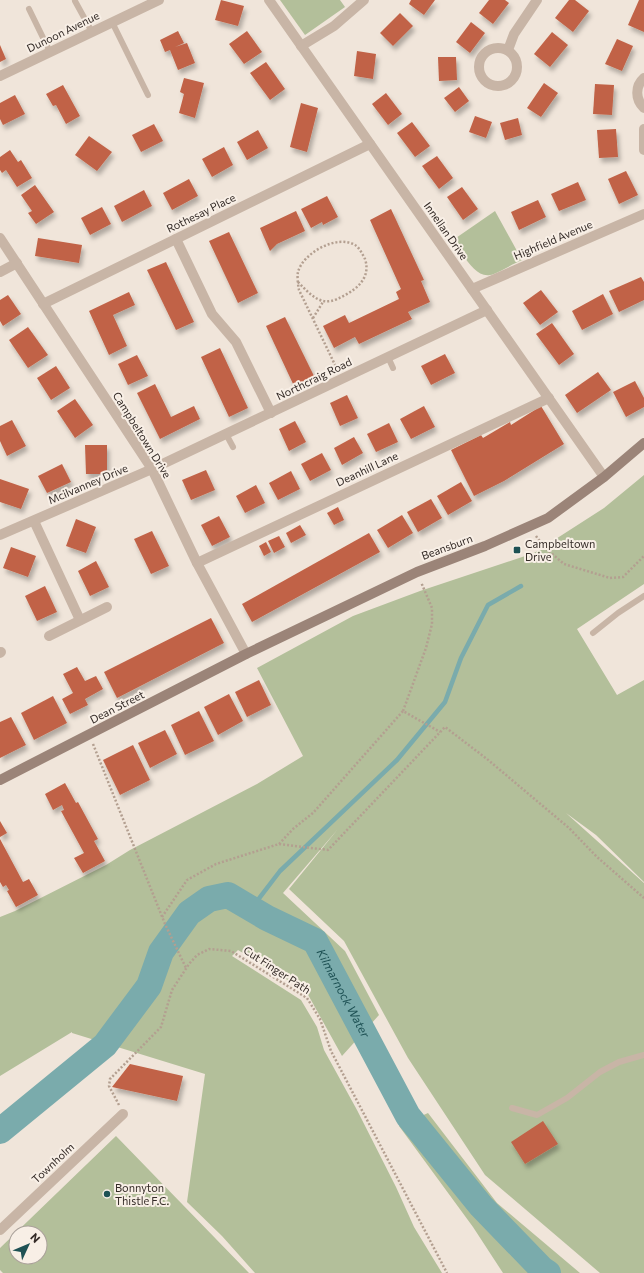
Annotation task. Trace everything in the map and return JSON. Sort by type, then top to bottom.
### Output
[{"type":"main road","name":"Beansburn","points":[[246,654],[417,572],[485,546],[548,518],[604,477],[644,443]]},
{"type":"main road","name":"Dean Street","points":[[0,780],[246,654]]},
{"type":"street","name":"Dunoon Avenue","points":[[0,76],[158,0]]},
{"type":"street","name":"Innellan Drive","points":[[269,0],[604,477]]},
{"type":"street","points":[[301,46],[334,26],[364,0]]},
{"type":"street","points":[[508,50],[514,34],[537,0]]},
{"type":"street","points":[[644,78],[637,88],[637,95],[639,102],[644,108]]},
{"type":"street","points":[[644,129],[644,150]]},
{"type":"street","name":"Rothesay Place","points":[[42,304],[370,144]]},
{"type":"street","name":"Highfield Avenue","points":[[472,289],[644,214]]},
{"type":"street","name":"Campbeltown Drive","points":[[0,238],[152,469],[197,563],[246,654]]},
{"type":"street","points":[[176,239],[212,314],[236,342],[271,412]]},
{"type":"street","points":[[0,272],[17,263]]},
{"type":"street","name":"Northcraig Road","points":[[152,469],[487,310]]},
{"type":"street","name":"Deanhill Lane","points":[[197,563],[548,398]]},
{"type":"street","name":"Mcilvanney Drive","points":[[0,535],[152,469]]},
{"type":"street","points":[[34,520],[80,620]]},
{"type":"street","points":[[49,636],[107,607]]},
{"type":"street","name":"Townholm","points":[[0,1230],[123,1114]]},
{"type":"lane","points":[[75,1],[92,32]]},
{"type":"lane","points":[[29,10],[50,52]]},
{"type":"lane","points":[[112,22],[148,95]]},
{"type":"lane","points":[[388,356],[393,368]]},
{"type":"lane","points":[[226,434],[233,447]]},
{"type":"lane","points":[[593,633],[618,613],[644,596]]},
{"type":"lane","points":[[512,1108],[537,1115],[567,1098],[600,1072],[619,1062],[644,1055]]},
{"type":"path","points":[[298,282],[311,296],[323,302],[333,301],[347,294],[358,286],[365,276],[367,266],[364,255],[356,245],[342,241],[318,249],[306,258],[298,272],[298,282],[298,290],[342,379]]},
{"type":"path","points":[[312,319],[323,302]]},
{"type":"path","points":[[528,527],[544,547],[564,564],[610,578],[623,577],[644,556]]},
{"type":"path","points":[[279,844],[293,829],[313,813],[403,711],[426,648],[432,624],[432,608],[417,572]]},
{"type":"path","points":[[403,711],[440,732]]},
{"type":"path","points":[[162,917],[187,880],[216,864],[279,844],[328,850],[445,727],[487,759],[569,828],[597,857],[644,898]]},
{"type":"path","points":[[89,735],[162,917],[186,968]]},
{"type":"path","name":"Cut Finger Path","points":[[123,1114],[109,1086],[110,1079],[161,1027],[172,990],[197,954],[209,949],[231,951],[307,998],[320,1019],[331,1051],[447,1273]]},
{"type":"green space","points":[[280,0],[340,0],[345,7],[305,35]]},
{"type":"green space","points":[[495,211],[522,260],[501,271],[490,275],[484,275],[469,263],[453,240]]},
{"type":"green space","points":[[644,475],[644,584],[577,629],[617,695],[644,680],[644,882],[596,835],[566,813],[644,883],[644,1273],[600,1273],[485,1175],[408,1058],[344,941],[289,889],[338,829],[283,893],[345,951],[379,1015],[342,1056],[306,991],[238,950],[232,956],[301,1000],[317,1027],[324,1050],[357,1110],[396,1187],[414,1227],[442,1273],[255,1273],[222,1236],[187,1202],[205,1074],[72,1032],[0,1076],[0,917],[15,911],[106,865],[130,850],[257,784],[303,756],[257,668],[353,616],[420,591],[534,553],[604,508]]},
{"type":"green space","points":[[428,1113],[497,1203],[580,1273],[503,1273],[473,1227],[399,1126]]},
{"type":"green space","name":"Bonnyton Thistle F.C.","points":[[116,1136],[249,1273],[3,1273],[0,1270],[0,1248],[8,1240],[8,1265],[48,1265],[48,1225],[24,1225]]},
{"type":"building","points":[[221,0],[244,6],[238,26],[215,20]]},
{"type":"building","points":[[411,0],[435,0],[424,15],[409,4]]},
{"type":"building","points":[[489,0],[505,0],[509,3],[493,24],[479,13]]},
{"type":"building","points":[[569,0],[575,0],[589,11],[573,32],[555,18]]},
{"type":"building","points":[[639,0],[644,0],[644,32],[628,25]]},
{"type":"building","points":[[400,13],[413,26],[393,46],[380,33]]},
{"type":"building","points":[[471,22],[485,33],[470,53],[456,42]]},
{"type":"building","points":[[178,31],[184,43],[175,47],[187,43],[195,63],[178,70],[170,50],[165,52],[160,40]]},
{"type":"building","points":[[247,31],[262,52],[244,64],[229,44]]},
{"type":"building","points":[[552,32],[568,45],[550,67],[534,54]]},
{"type":"building","points":[[617,39],[633,46],[622,71],[605,64]]},
{"type":"building","points":[[0,45],[6,59],[0,62]]},
{"type":"building","points":[[357,51],[376,54],[373,79],[354,76]]},
{"type":"building","points":[[438,57],[456,57],[457,80],[439,81]]},
{"type":"building","points":[[266,62],[285,89],[270,100],[250,73]]},
{"type":"building","points":[[184,78],[204,83],[195,118],[179,113],[184,94],[180,92]]},
{"type":"building","points":[[544,83],[558,93],[541,117],[527,108]]},
{"type":"building","points":[[595,84],[614,85],[612,115],[593,114]]},
{"type":"building","points":[[63,85],[80,116],[66,124],[56,105],[53,106],[46,94]]},
{"type":"building","points":[[459,87],[469,101],[455,112],[444,98]]},
{"type":"building","points":[[386,93],[402,114],[388,125],[372,104]]},
{"type":"building","points":[[15,95],[25,114],[3,125],[0,119],[0,103]]},
{"type":"building","points":[[301,103],[318,108],[307,152],[290,147]]},
{"type":"building","points":[[475,116],[492,122],[486,138],[469,132]]},
{"type":"building","points":[[518,118],[522,135],[505,140],[500,123]]},
{"type":"building","points":[[412,122],[430,146],[415,157],[397,133]]},
{"type":"building","points":[[154,124],[163,141],[141,152],[132,135]]},
{"type":"building","points":[[616,129],[618,157],[599,158],[597,130]]},
{"type":"building","points":[[258,130],[268,148],[247,160],[237,142]]},
{"type":"building","points":[[89,136],[112,152],[97,171],[75,155]]},
{"type":"building","points":[[224,147],[233,165],[212,177],[202,159]]},
{"type":"building","points":[[10,150],[18,162],[21,160],[32,178],[17,187],[6,170],[2,173],[0,170],[0,157]]},
{"type":"building","points":[[437,156],[453,178],[439,189],[422,166]]},
{"type":"building","points":[[626,171],[638,195],[619,204],[608,179]]},
{"type":"building","points":[[189,179],[198,196],[172,210],[163,193]]},
{"type":"building","points":[[578,182],[586,200],[559,211],[551,194]]},
{"type":"building","points":[[35,185],[54,212],[36,224],[28,213],[32,211],[21,195]]},
{"type":"building","points":[[462,187],[478,209],[463,220],[447,197]]},
{"type":"building","points":[[144,190],[152,206],[122,222],[114,206]]},
{"type":"building","points":[[327,196],[338,217],[323,225],[322,222],[311,228],[301,209]]},
{"type":"building","points":[[538,200],[546,217],[519,230],[511,212]]},
{"type":"building","points":[[102,207],[111,224],[90,235],[81,218]]},
{"type":"building","points":[[391,209],[424,280],[421,281],[430,302],[408,312],[412,319],[359,344],[355,337],[334,348],[323,326],[345,315],[349,323],[399,299],[396,292],[401,289],[370,220]]},
{"type":"building","points":[[296,211],[305,231],[277,244],[270,251],[260,228]]},
{"type":"building","points":[[229,232],[258,293],[238,303],[209,241]]},
{"type":"building","points":[[38,238],[82,245],[79,263],[35,256]]},
{"type":"building","points":[[166,262],[194,322],[176,330],[147,270]]},
{"type":"building","points":[[641,277],[644,282],[644,300],[619,312],[609,291]]},
{"type":"building","points":[[541,290],[558,312],[540,325],[523,303]]},
{"type":"building","points":[[129,292],[135,305],[113,315],[127,346],[109,355],[89,311]]},
{"type":"building","points":[[603,294],[613,314],[582,330],[572,311]]},
{"type":"building","points":[[8,295],[21,314],[3,326],[0,321],[0,300]]},
{"type":"building","points":[[285,317],[314,376],[294,386],[266,326]]},
{"type":"building","points":[[552,323],[574,354],[559,365],[536,334]]},
{"type":"building","points":[[28,327],[48,355],[28,368],[9,340]]},
{"type":"building","points":[[220,348],[248,408],[229,417],[201,357]]},
{"type":"building","points":[[445,354],[455,373],[431,385],[421,366]]},
{"type":"building","points":[[137,355],[148,376],[128,385],[118,364]]},
{"type":"building","points":[[56,366],[70,388],[51,400],[37,378]]},
{"type":"building","points":[[598,372],[611,390],[577,413],[565,395]]},
{"type":"building","points":[[635,381],[644,398],[644,407],[626,417],[613,392]]},
{"type":"building","points":[[155,384],[171,417],[194,406],[200,419],[160,439],[137,393]]},
{"type":"building","points":[[347,395],[358,418],[340,426],[330,403]]},
{"type":"building","points":[[75,399],[93,425],[75,438],[57,411]]},
{"type":"building","points":[[424,406],[435,427],[411,439],[400,419]]},
{"type":"building","points":[[541,406],[564,444],[504,481],[474,496],[451,450],[481,435],[483,438],[510,422],[511,425]]},
{"type":"building","points":[[12,420],[26,446],[7,456],[0,441],[0,426]]},
{"type":"building","points":[[295,421],[306,442],[289,451],[279,429]]},
{"type":"building","points":[[389,423],[398,442],[376,452],[367,434]]},
{"type":"building","points":[[354,437],[363,453],[342,465],[334,448]]},
{"type":"building","points":[[85,445],[107,445],[107,474],[86,474]]},
{"type":"building","points":[[322,453],[331,470],[310,481],[301,464]]},
{"type":"building","points":[[62,464],[71,482],[47,493],[38,476]]},
{"type":"building","points":[[206,470],[215,490],[191,500],[182,480]]},
{"type":"building","points":[[291,471],[300,489],[278,500],[269,483]]},
{"type":"building","points":[[0,479],[29,489],[21,509],[0,502]]},
{"type":"building","points":[[461,482],[472,501],[448,515],[437,496]]},
{"type":"building","points":[[256,485],[265,503],[245,513],[236,496]]},
{"type":"building","points":[[431,499],[442,518],[418,532],[407,512]]},
{"type":"building","points":[[338,507],[344,520],[334,525],[327,513]]},
{"type":"building","points":[[402,515],[413,533],[388,548],[377,530]]},
{"type":"building","points":[[219,516],[230,537],[212,546],[201,525]]},
{"type":"building","points":[[76,519],[96,527],[86,553],[66,546]]},
{"type":"building","points":[[300,525],[306,535],[291,543],[286,533]]},
{"type":"building","points":[[152,531],[169,566],[151,574],[134,539]]},
{"type":"building","points":[[369,533],[380,552],[252,622],[242,604]]},
{"type":"building","points":[[279,536],[285,547],[274,553],[268,541]]},
{"type":"building","points":[[266,542],[271,552],[264,556],[259,546]]},
{"type":"building","points":[[11,547],[36,556],[28,577],[3,568]]},
{"type":"building","points":[[96,561],[109,587],[90,596],[78,571]]},
{"type":"building","points":[[45,586],[57,612],[37,621],[25,596]]},
{"type":"building","points":[[211,618],[224,643],[117,698],[104,672]]},
{"type":"building","points":[[77,667],[85,681],[96,676],[103,689],[85,699],[88,705],[70,714],[62,699],[73,693],[63,674]]},
{"type":"building","points":[[259,680],[271,705],[247,717],[235,692]]},
{"type":"building","points":[[229,694],[243,721],[218,735],[204,707]]},
{"type":"building","points":[[53,696],[67,723],[34,740],[21,713]]},
{"type":"building","points":[[199,711],[214,741],[185,755],[171,725]]},
{"type":"building","points":[[11,717],[26,745],[0,758],[0,722]]},
{"type":"building","points":[[165,730],[177,754],[150,768],[138,743]]},
{"type":"building","points":[[133,745],[150,780],[120,795],[103,760]]},
{"type":"building","points":[[65,783],[76,803],[78,802],[98,839],[94,841],[105,861],[83,873],[74,858],[84,853],[61,811],[64,810],[62,805],[53,810],[45,794]]},
{"type":"building","points":[[0,821],[7,833],[0,837]]},
{"type":"building","points":[[0,839],[23,882],[29,879],[38,895],[16,907],[7,891],[9,890],[6,885],[3,887],[0,882]]},
{"type":"building","points":[[130,1064],[183,1076],[177,1101],[112,1087]]},
{"type":"building","points":[[543,1121],[558,1144],[525,1164],[511,1142]]},
{"type":"waterway","points":[[251,909],[280,871],[397,760],[445,702],[461,658],[488,605],[521,586]]},
{"type":"waterway","name":"Kilmarnock Water","points":[[0,1131],[105,1045],[149,986],[161,952],[189,913],[209,899],[228,895],[267,918],[315,941],[408,1116],[481,1206],[542,1269],[548,1273]]},
{"type":"place","name":"Campbeltown Drive","points":[[517,550]]},
{"type":"place","name":"Bonnyton Thistle F.C.","points":[[107,1194]]}]
